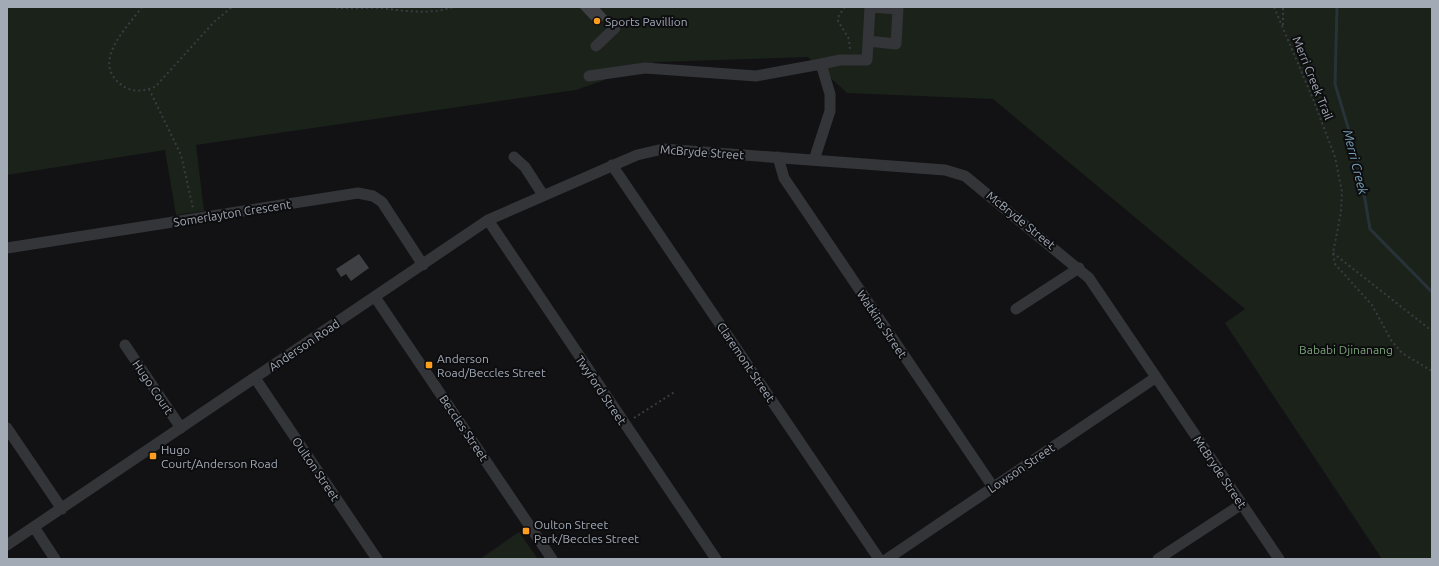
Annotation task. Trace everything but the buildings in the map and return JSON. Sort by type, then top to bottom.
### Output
[{"type":"street","points":[[596,46],[615,28]]},
{"type":"street","points":[[589,76],[645,68],[756,76],[821,64],[850,60],[867,60],[868,41]]},
{"type":"street","points":[[814,160],[830,111],[830,94],[821,64]]},
{"type":"street","name":"McBryde Street","points":[[612,165],[637,155],[663,148],[923,168],[957,172],[978,186],[1079,268],[1089,278],[1155,378],[1279,559]]},
{"type":"street","points":[[514,156],[530,172],[543,195]]},
{"type":"street","name":"Watkins Street","points":[[778,158],[784,178],[993,487]]},
{"type":"street","name":"Anderson Road","points":[[7,545],[488,220],[612,165]]},
{"type":"street","name":"Claremont Street","points":[[612,165],[879,559]]},
{"type":"street","name":"Somerlayton Crescent","points":[[7,248],[358,193],[367,194],[382,202],[423,264]]},
{"type":"street","name":"Twyford Street","points":[[488,220],[716,559]]},
{"type":"street","points":[[1016,309],[1079,268]]},
{"type":"street","name":"Beccles Street","points":[[375,297],[552,559]]},
{"type":"street","name":"Hugo Court","points":[[125,345],[181,428]]},
{"type":"street","name":"Oulton Street","points":[[255,378],[377,559]]},
{"type":"street","name":"Lowson Street","points":[[887,559],[1155,378]]},
{"type":"street","points":[[7,428],[62,509]]},
{"type":"street","points":[[1158,559],[1242,504]]},
{"type":"street","points":[[34,527],[55,559]]},
{"type":"path","points":[[142,7],[113,46],[110,63],[114,77],[123,86],[136,90],[149,89],[160,82],[214,22],[232,7]]},
{"type":"path","points":[[331,7],[349,9],[381,8],[423,13],[454,7]]},
{"type":"path","points":[[845,7],[839,15],[838,21],[849,39],[850,60]]},
{"type":"path","name":"Merri Creek Trail","points":[[1274,7],[1335,157],[1342,192],[1341,212],[1333,253]]},
{"type":"path","name":"Merri Creek Trail","points":[[1283,7],[1283,26]]},
{"type":"path","points":[[149,89],[181,155],[193,208]]},
{"type":"path","points":[[1333,253],[1432,331]]},
{"type":"path","points":[[1333,253],[1335,264],[1372,305],[1390,340],[1402,353],[1432,371]]},
{"type":"path","points":[[624,424],[676,392]]},
{"type":"green space","name":"Bababi Djinanang","points":[[7,7],[1432,7],[1432,559],[1382,559],[1225,323],[1245,309],[993,99],[847,93],[808,57],[656,62],[576,90],[196,145],[204,211],[176,215],[165,150],[7,175]]},
{"type":"green space","points":[[519,532],[538,559],[480,559]]},
{"type":"waterway","name":"Merri Creek","points":[[1337,7],[1335,84],[1359,164],[1370,229],[1432,292]]},
{"type":"place","name":"Sports Pavillion","points":[[597,21]]},
{"type":"place","name":"Anderson Road/Beccles Street","points":[[429,365]]},
{"type":"place","name":"Hugo Court/Anderson Road","points":[[153,456]]},
{"type":"place","name":"Oulton Street Park/Beccles Street","points":[[526,531]]}]
